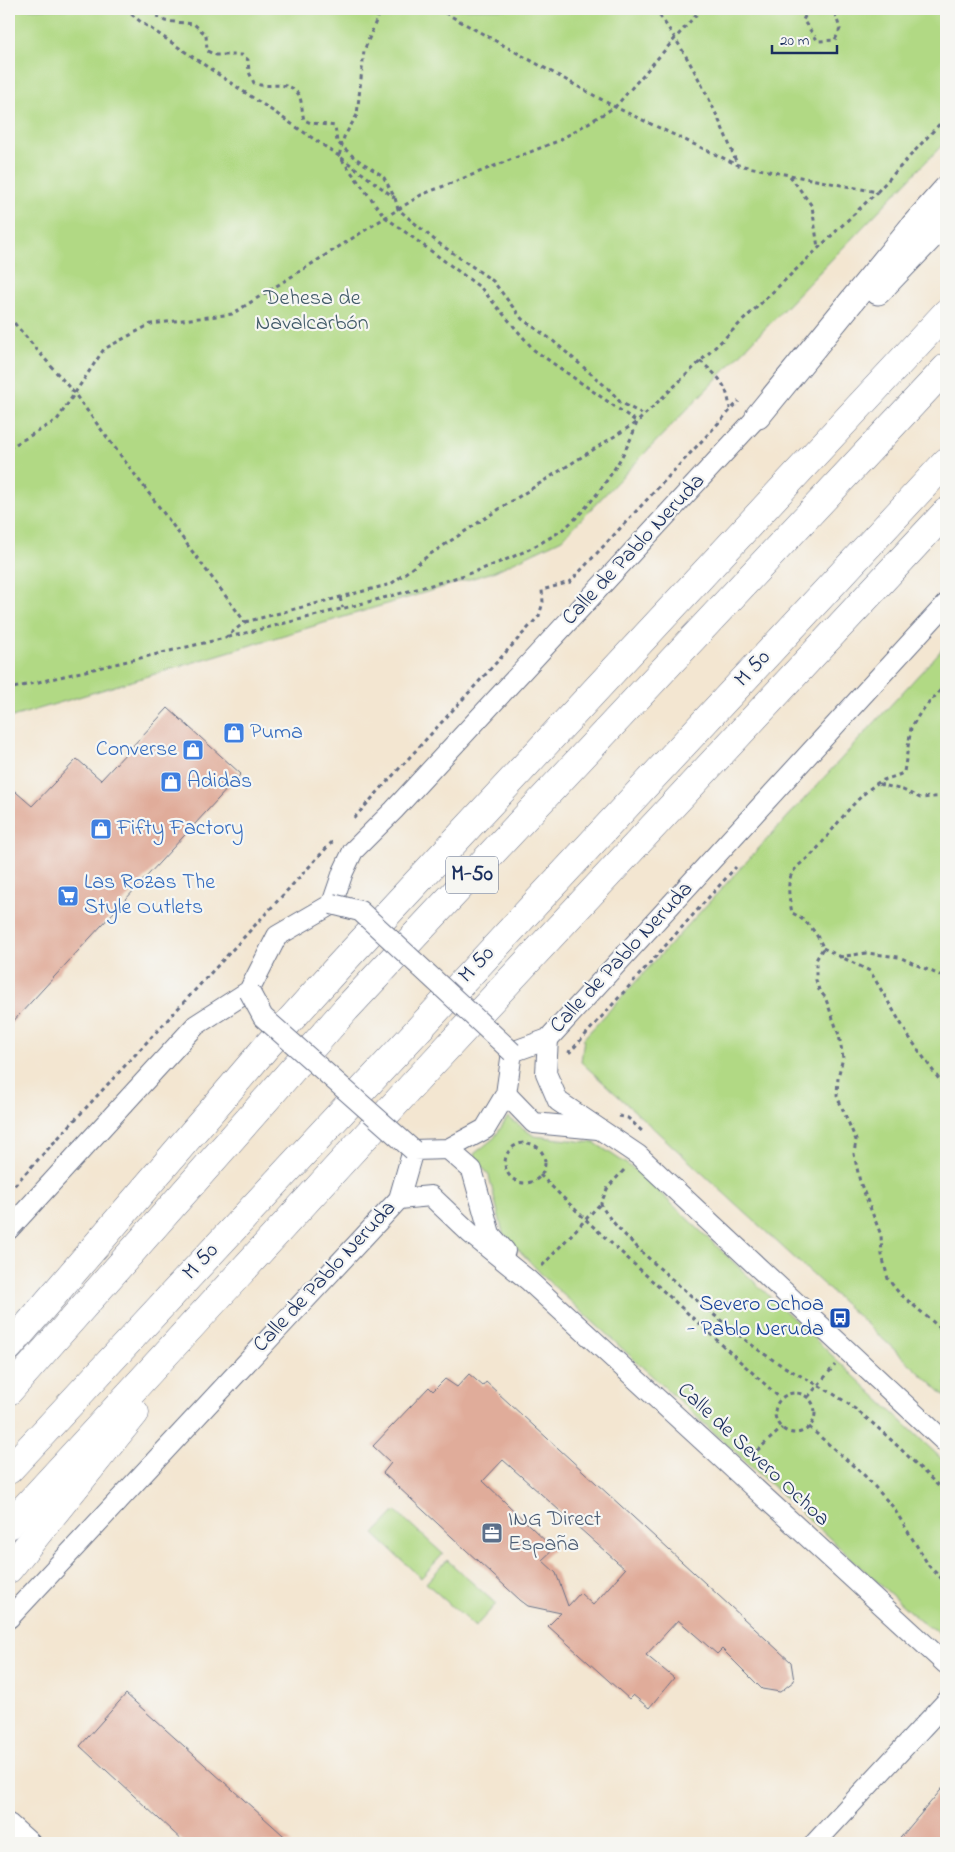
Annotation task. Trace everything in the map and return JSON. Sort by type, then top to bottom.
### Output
[{"type":"highway","points":[[867,397],[946,300]]},
{"type":"highway","points":[[9,1320],[123,1191],[267,1046],[946,313]]},
{"type":"highway","name":"M-50","points":[[9,1391],[346,1009],[946,368]]},
{"type":"highway","name":"M 50","points":[[9,1470],[946,462]]},
{"type":"highway","points":[[9,1525],[293,1215],[946,512]]},
{"type":"highway","points":[[9,1347],[267,1046]]},
{"type":"highway","points":[[9,1569],[293,1215]]},
{"type":"street","points":[[758,416],[913,226],[946,189]]},
{"type":"street","name":"Calle de Pablo Neruda","points":[[332,904],[353,851],[400,803],[758,416],[946,221]]},
{"type":"street","name":"Calle de Pablo Neruda","points":[[512,1052],[548,1039],[946,604]]},
{"type":"street","points":[[9,1229],[196,1025],[249,991],[277,936],[332,904],[360,911],[512,1052],[506,1094],[485,1128],[448,1149],[413,1150],[262,1016],[249,991]]},
{"type":"street","points":[[548,1039],[546,1073],[558,1101],[606,1122],[638,1155],[946,1443]]},
{"type":"street","points":[[506,1094],[534,1123],[606,1122]]},
{"type":"street","name":"Calle de Severo Ochoa","points":[[448,1149],[472,1170],[490,1234],[528,1280]]},
{"type":"street","name":"Calle de Pablo Neruda","points":[[9,1618],[398,1199],[413,1150]]},
{"type":"street","name":"Calle de Severo Ochoa","points":[[398,1199],[431,1196],[471,1234],[528,1280],[946,1664]]},
{"type":"street","points":[[815,1843],[946,1702]]},
{"type":"street","points":[[9,1824],[30,1843]]},
{"type":"path","points":[[125,9],[141,22],[339,156],[395,198]]},
{"type":"path","points":[[153,9],[155,15],[165,21],[194,24],[206,35],[207,52],[212,55],[242,55],[248,60],[249,72],[254,83],[261,86],[280,84],[288,86],[299,95],[304,120],[335,126],[337,142],[354,158],[383,176],[395,198],[398,210],[437,242],[493,281],[522,319],[552,340],[611,391],[620,402],[644,415]]},
{"type":"path","points":[[339,156],[357,115],[364,52],[378,16],[385,9]]},
{"type":"path","points":[[438,9],[615,107],[738,165],[878,192]]},
{"type":"path","points":[[655,9],[676,38],[718,114],[738,165]]},
{"type":"path","points":[[9,448],[57,420],[104,349],[151,324],[232,314],[421,195],[558,141],[615,107],[700,9]]},
{"type":"path","points":[[809,9],[803,20],[818,41],[835,40],[840,30],[834,9]]},
{"type":"path","points":[[225,638],[246,622],[391,584],[429,555],[637,422],[878,192],[946,117]]},
{"type":"path","points":[[339,156],[386,217],[481,288],[534,350],[637,422]]},
{"type":"path","points":[[790,175],[812,206],[818,248]]},
{"type":"path","points":[[9,317],[74,393],[246,622]]},
{"type":"path","points":[[700,361],[719,377],[728,392],[730,410]]},
{"type":"path","points":[[349,824],[539,616],[543,602],[542,590],[570,582],[743,396]]},
{"type":"path","points":[[9,689],[225,638],[434,585],[527,550],[561,531],[600,491],[631,441],[637,422]]},
{"type":"path","points":[[340,598],[344,608]]},
{"type":"path","points":[[946,684],[920,713],[910,728],[904,772],[895,778],[878,783],[850,807],[815,852],[796,867],[789,880],[792,912],[800,916],[820,940],[823,948],[870,971],[909,1037],[946,1089]]},
{"type":"path","points":[[878,783],[903,790],[920,798],[946,796]]},
{"type":"path","points":[[9,1190],[337,837],[353,851]]},
{"type":"path","points":[[823,948],[816,960],[816,980],[825,997],[839,1035],[843,1058],[838,1077],[838,1096],[856,1140],[854,1154],[860,1182],[880,1235],[882,1255],[888,1279],[899,1293],[946,1333]]},
{"type":"path","points":[[839,957],[866,953],[899,957],[946,978]]},
{"type":"path","points":[[564,1058],[570,1052]]},
{"type":"path","points":[[528,1280],[602,1203],[608,1187],[638,1155],[645,1142],[644,1134],[628,1118],[606,1122]]},
{"type":"path","points":[[528,1143],[537,1148],[543,1156],[545,1166],[540,1175],[532,1182],[522,1183],[512,1179],[506,1170],[505,1160],[509,1151],[517,1145],[528,1143]]},
{"type":"path","points":[[540,1175],[586,1220],[780,1398]]},
{"type":"path","points":[[602,1203],[609,1218],[626,1238],[669,1277],[768,1357],[818,1385],[852,1407],[946,1493]]},
{"type":"path","points":[[808,1397],[848,1350]]},
{"type":"path","points":[[789,1393],[799,1393],[808,1397],[814,1406],[814,1417],[809,1427],[801,1432],[791,1432],[782,1428],[776,1420],[775,1408],[780,1398],[789,1393]]},
{"type":"path","points":[[809,1427],[865,1476],[893,1507],[929,1566],[946,1583]]},
{"type":"path","points":[[736,1470],[782,1428]]},
{"type":"green space","name":"Dehesa de Navalcarbón","points":[[9,9],[946,9],[946,141],[562,539],[493,572],[9,718]]},
{"type":"green space","points":[[946,645],[946,1397],[581,1062],[584,1038]]},
{"type":"green space","points":[[508,1117],[534,1136],[595,1143],[637,1171],[946,1463],[946,1637],[920,1621],[545,1278],[503,1233],[489,1176],[474,1154],[494,1138]]},
{"type":"green space","points":[[396,1511],[443,1554],[421,1578],[374,1534]]},
{"type":"green space","points":[[447,1560],[496,1604],[475,1627],[426,1583]]},
{"type":"building","name":"Las Rozas The Style Outlets","points":[[168,708],[241,774],[9,1026],[9,786],[32,806],[77,759],[101,780]]},
{"type":"building","name":"ING Direct España","points":[[469,1374],[483,1386],[486,1382],[791,1662],[794,1681],[780,1692],[762,1689],[722,1649],[717,1654],[678,1620],[646,1655],[674,1678],[649,1708],[633,1695],[629,1699],[548,1626],[561,1613],[528,1606],[520,1600],[383,1473],[391,1463],[373,1446],[429,1387],[433,1391],[445,1379],[457,1387]],"holes":[[[503,1460],[625,1569],[593,1605],[580,1593],[568,1606],[556,1573],[542,1560],[554,1549],[483,1481]]]},
{"type":"building","points":[[126,1694],[292,1843],[185,1843],[80,1746]]},
{"type":"building","points":[[946,1784],[946,1843],[896,1843]]},
{"type":"place","name":"Puma","points":[[234,733]]},
{"type":"place","name":"Converse","points":[[193,750]]},
{"type":"place","name":"Adidas","points":[[171,782]]},
{"type":"place","name":"Fifty Factory","points":[[101,829]]},
{"type":"place","name":"Las Rozas The Style Outlets","points":[[68,896]]},
{"type":"place","name":"Severo Ochoa - Pablo Neruda","points":[[840,1318]]},
{"type":"place","name":"ING Direct España","points":[[492,1533]]}]
